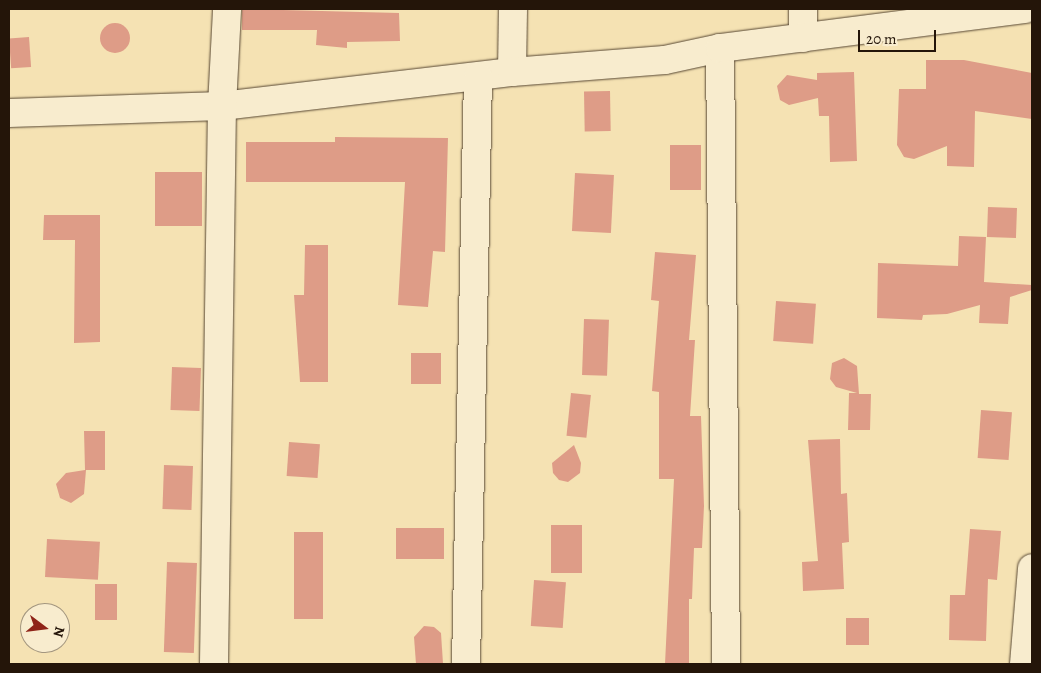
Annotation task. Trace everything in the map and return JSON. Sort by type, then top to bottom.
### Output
[{"type":"street","points":[[214,664],[222,106],[227,9]]},
{"type":"street","points":[[512,72],[513,9]]},
{"type":"street","points":[[803,9],[803,38]]},
{"type":"street","points":[[9,113],[222,106],[512,72],[664,60],[720,48],[1026,9]]},
{"type":"street","points":[[720,48],[726,664]]},
{"type":"street","points":[[466,664],[478,77]]},
{"type":"street","points":[[1024,664],[1032,568]]},
{"type":"building","points":[[242,9],[399,13],[400,41],[347,42],[347,48],[316,45],[317,30],[242,30]]},
{"type":"building","points":[[115,23],[126,27],[130,38],[126,49],[115,53],[104,49],[100,38],[104,27]]},
{"type":"building","points":[[29,37],[31,67],[11,68],[9,38]]},
{"type":"building","points":[[926,60],[964,60],[1032,73],[1032,119],[975,111],[974,167],[947,166],[947,146],[914,159],[904,157],[897,145],[899,89],[926,89]]},
{"type":"building","points":[[854,72],[857,161],[830,162],[829,116],[819,116],[818,98],[789,105],[780,100],[777,86],[787,75],[817,80],[817,73]]},
{"type":"building","points":[[584,91],[610,91],[611,131],[585,131]]},
{"type":"building","points":[[335,137],[448,138],[445,252],[433,251],[428,307],[398,305],[405,182],[246,182],[246,142],[335,142]]},
{"type":"building","points":[[670,145],[701,145],[701,190],[670,190]]},
{"type":"building","points":[[155,172],[202,172],[202,226],[155,226]]},
{"type":"building","points":[[575,173],[614,175],[611,233],[572,231]]},
{"type":"building","points":[[988,207],[1017,208],[1016,238],[987,237]]},
{"type":"building","points":[[44,215],[100,215],[100,342],[74,343],[75,240],[43,240]]},
{"type":"building","points":[[959,236],[986,237],[984,282],[1032,285],[1032,290],[1010,297],[1008,324],[979,323],[980,305],[947,314],[923,315],[922,320],[877,318],[878,263],[958,266]]},
{"type":"building","points":[[305,245],[328,245],[328,382],[300,382],[294,295],[304,295]]},
{"type":"building","points":[[655,252],[696,255],[689,340],[695,340],[690,416],[701,416],[704,506],[702,548],[694,548],[692,599],[689,599],[689,664],[665,664],[674,479],[659,479],[659,392],[652,391],[659,301],[651,300]]},
{"type":"building","points":[[776,301],[816,304],[813,344],[773,341]]},
{"type":"building","points":[[584,319],[609,320],[607,376],[582,375]]},
{"type":"building","points":[[411,353],[441,353],[441,384],[411,384]]},
{"type":"building","points":[[844,358],[857,366],[859,394],[871,394],[870,430],[848,430],[849,393],[857,393],[836,387],[830,379],[832,363]]},
{"type":"building","points":[[172,367],[201,368],[199,411],[170,410]]},
{"type":"building","points":[[571,393],[591,395],[586,438],[567,436]]},
{"type":"building","points":[[981,410],[1012,412],[1009,460],[978,458]]},
{"type":"building","points":[[84,431],[105,431],[105,470],[86,470],[84,494],[71,503],[60,498],[56,484],[66,473],[85,470]]},
{"type":"building","points":[[840,439],[841,494],[847,493],[849,542],[842,543],[844,589],[803,591],[802,562],[818,561],[808,440]]},
{"type":"building","points":[[289,442],[320,444],[318,478],[287,476]]},
{"type":"building","points":[[574,445],[581,463],[580,473],[568,482],[559,480],[553,473],[552,463]]},
{"type":"building","points":[[164,465],[193,466],[191,510],[162,509]]},
{"type":"building","points":[[551,525],[582,525],[582,573],[551,573]]},
{"type":"building","points":[[396,528],[444,528],[444,559],[396,559]]},
{"type":"building","points":[[970,529],[1001,531],[997,580],[988,579],[986,641],[949,640],[950,595],[965,595]]},
{"type":"building","points":[[294,532],[323,532],[323,619],[294,619]]},
{"type":"building","points":[[47,539],[100,542],[98,580],[45,577]]},
{"type":"building","points":[[167,562],[197,563],[194,653],[164,652]]},
{"type":"building","points":[[534,580],[566,582],[563,628],[531,626]]},
{"type":"building","points":[[95,584],[117,584],[117,620],[95,620]]},
{"type":"building","points":[[846,618],[869,618],[869,645],[846,645]]},
{"type":"building","points":[[424,626],[434,627],[441,633],[443,664],[416,664],[414,637]]}]
